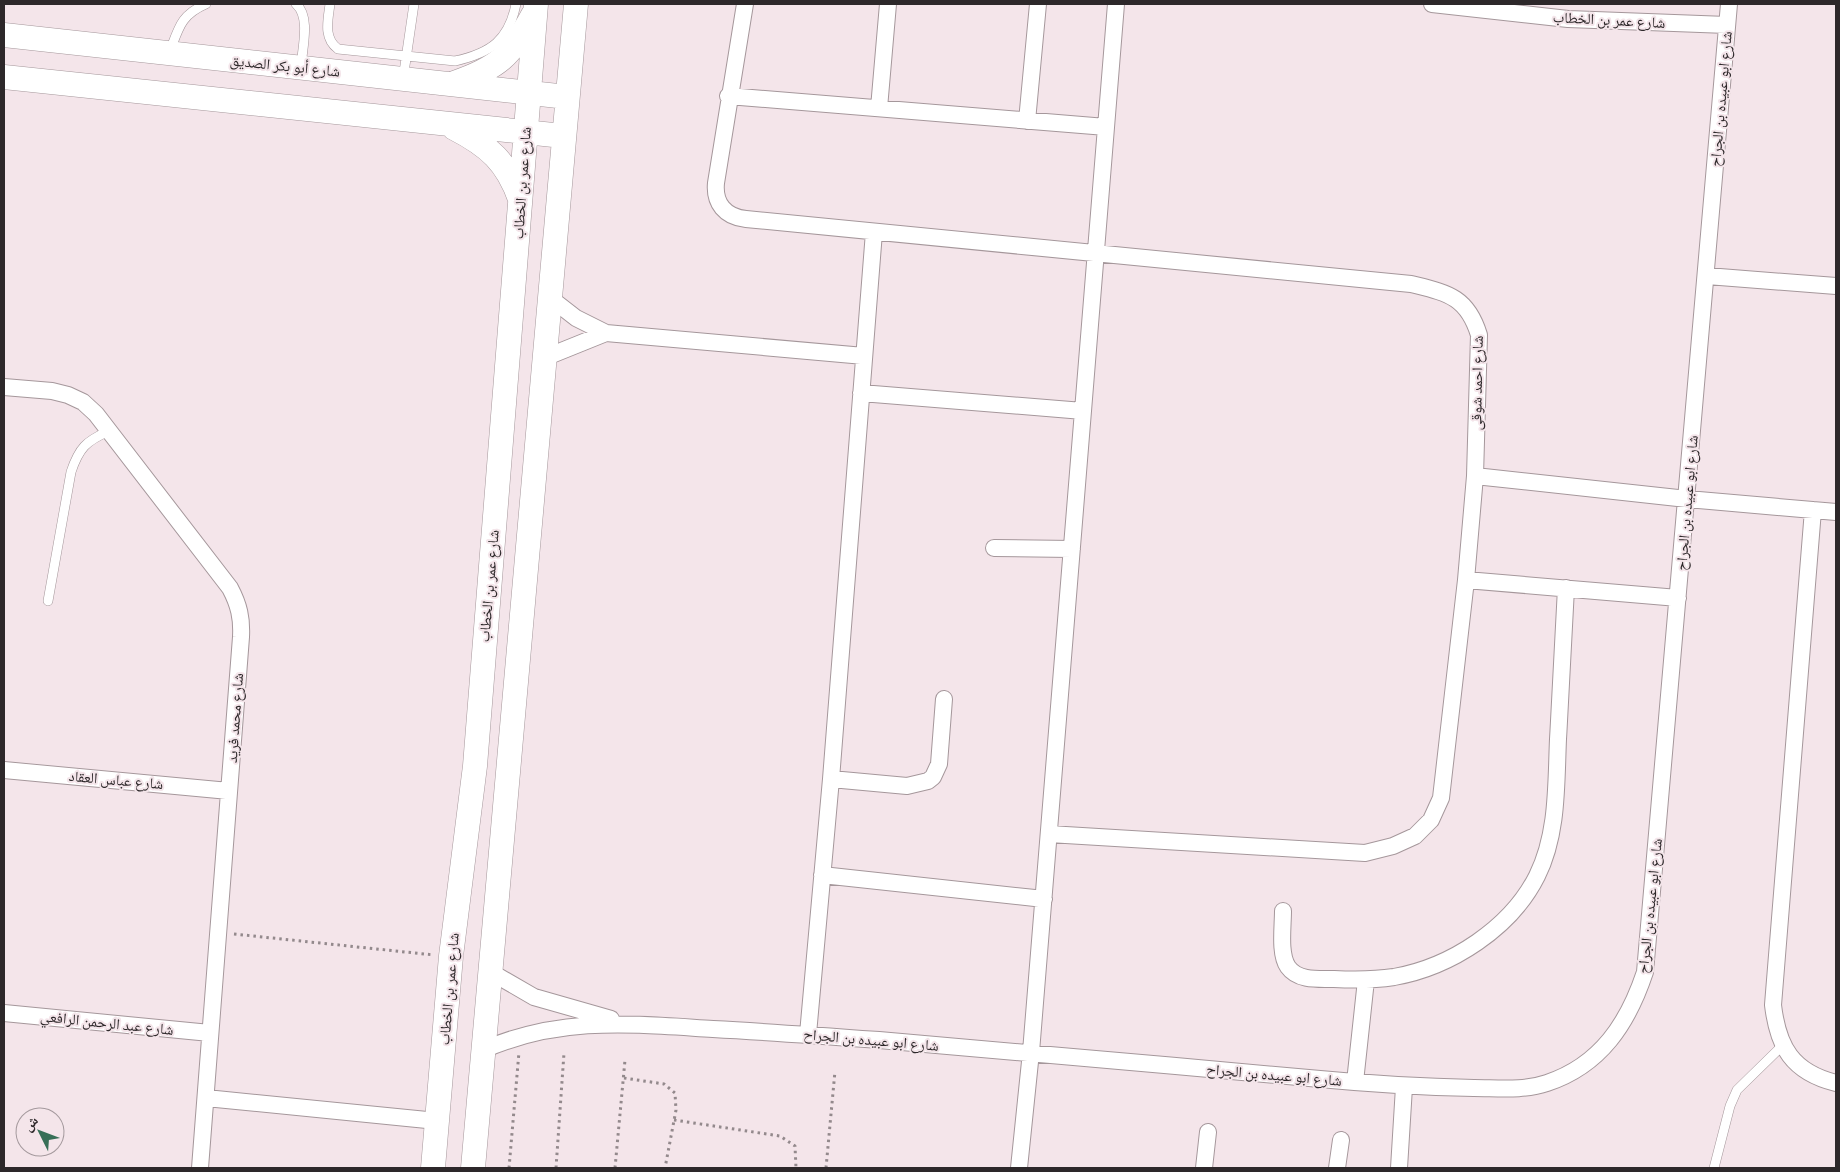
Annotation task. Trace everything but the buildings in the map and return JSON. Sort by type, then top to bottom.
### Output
[{"type":"street","points":[[473,1168],[576,4]]},
{"type":"street","name":"شارع احمد شوقى","points":[[745,4],[728,96],[715,190],[717,198],[725,211],[738,218],[1411,284],[1443,292],[1461,304],[1473,316],[1479,335],[1475,476],[1466,580],[1441,798],[1431,820],[1415,836],[1393,846],[1365,853],[1049,834]]},
{"type":"street","points":[[879,108],[888,4]]},
{"type":"street","points":[[1027,121],[1038,4]]},
{"type":"street","points":[[1020,1168],[1044,899],[1116,4]]},
{"type":"street","name":"شارع عمر بن الخطاب","points":[[1432,4],[1568,19],[1728,25]]},
{"type":"street","name":"شارع ابو عبيده بن الجراح","points":[[484,1050],[520,1036],[558,1028],[625,1023],[808,1034],[1031,1052],[1404,1087],[1521,1088],[1547,1084],[1596,1055],[1616,1034],[1634,1005],[1645,972],[1707,276],[1729,4]]},
{"type":"street","points":[[449,84],[480,74],[500,62],[519,40],[530,5]]},
{"type":"street","name":"شارع عمر بن الخطاب","points":[[433,1168],[451,956],[475,766],[530,93],[530,5]]},
{"type":"street","name":"شارع أبو بكر الصديق","points":[[4,35],[567,97]]},
{"type":"street","points":[[4,77],[563,136]]},
{"type":"street","points":[[728,96],[1106,127]]},
{"type":"street","points":[[448,124],[494,153],[512,176],[521,202]]},
{"type":"street","points":[[808,1034],[831,779],[874,232]]},
{"type":"street","points":[[1707,276],[1836,286]]},
{"type":"street","points":[[549,297],[576,318],[606,334],[864,356]]},
{"type":"street","points":[[544,358],[606,334]]},
{"type":"street","name":"شارع محمد فريد","points":[[4,387],[68,395],[83,402],[109,431],[230,588],[238,603],[242,620],[200,1168]]},
{"type":"street","points":[[861,393],[1083,412]]},
{"type":"street","points":[[1475,476],[1687,499],[1836,512]]},
{"type":"street","points":[[1813,510],[1773,1005],[1776,1029],[1782,1046],[1800,1066],[1817,1078],[1836,1083]]},
{"type":"street","points":[[994,548],[1072,550]]},
{"type":"street","points":[[1466,580],[1678,598]]},
{"type":"street","points":[[1283,911],[1284,959],[1292,972],[1306,978],[1366,980],[1395,977],[1420,970],[1487,936],[1518,908],[1537,876],[1551,838],[1554,816],[1566,588]]},
{"type":"street","points":[[831,779],[907,786],[914,786],[928,781],[933,777],[939,764],[944,699]]},
{"type":"street","points":[[478,721],[487,730],[496,733],[513,723]]},
{"type":"street","points":[[475,766],[492,757],[501,760],[507,768]]},
{"type":"street","name":"شارع عباس العقاد","points":[[4,770],[229,791]]},
{"type":"street","points":[[822,875],[1044,899]]},
{"type":"street","name":"شارع ابو عبيده بن الجراح","points":[[489,971],[534,997],[625,1023]]},
{"type":"street","points":[[1355,1082],[1366,980]]},
{"type":"street","name":"شارع عبد الرحمن الرافعي","points":[[4,1013],[210,1033]]},
{"type":"street","points":[[1399,1168],[1404,1087]]},
{"type":"street","points":[[206,1098],[438,1121]]},
{"type":"street","points":[[1204,1168],[1208,1132]]},
{"type":"street","points":[[1337,1168],[1341,1140]]},
{"type":"lane","points":[[169,53],[182,20],[192,10],[206,4]]},
{"type":"lane","points":[[296,4],[301,8],[304,19],[300,68]]},
{"type":"lane","points":[[330,4],[328,37],[338,48],[455,61],[473,57],[489,49],[530,5]]},
{"type":"lane","points":[[403,79],[414,4]]},
{"type":"lane","points":[[48,600],[71,472],[78,453],[91,439],[109,431]]},
{"type":"lane","points":[[1714,1168],[1730,1106],[1737,1090],[1782,1046]]},
{"type":"path","points":[[218,932],[451,956]]},
{"type":"path","points":[[510,1168],[520,1036]]},
{"type":"path","points":[[556,1168],[564,1053]]},
{"type":"path","points":[[616,1168],[625,1060]]},
{"type":"path","points":[[826,1168],[835,1071]]},
{"type":"path","points":[[624,1078],[669,1086],[675,1093],[674,1120],[665,1168]]},
{"type":"path","points":[[674,1120],[780,1136],[796,1146],[796,1168]]}]
